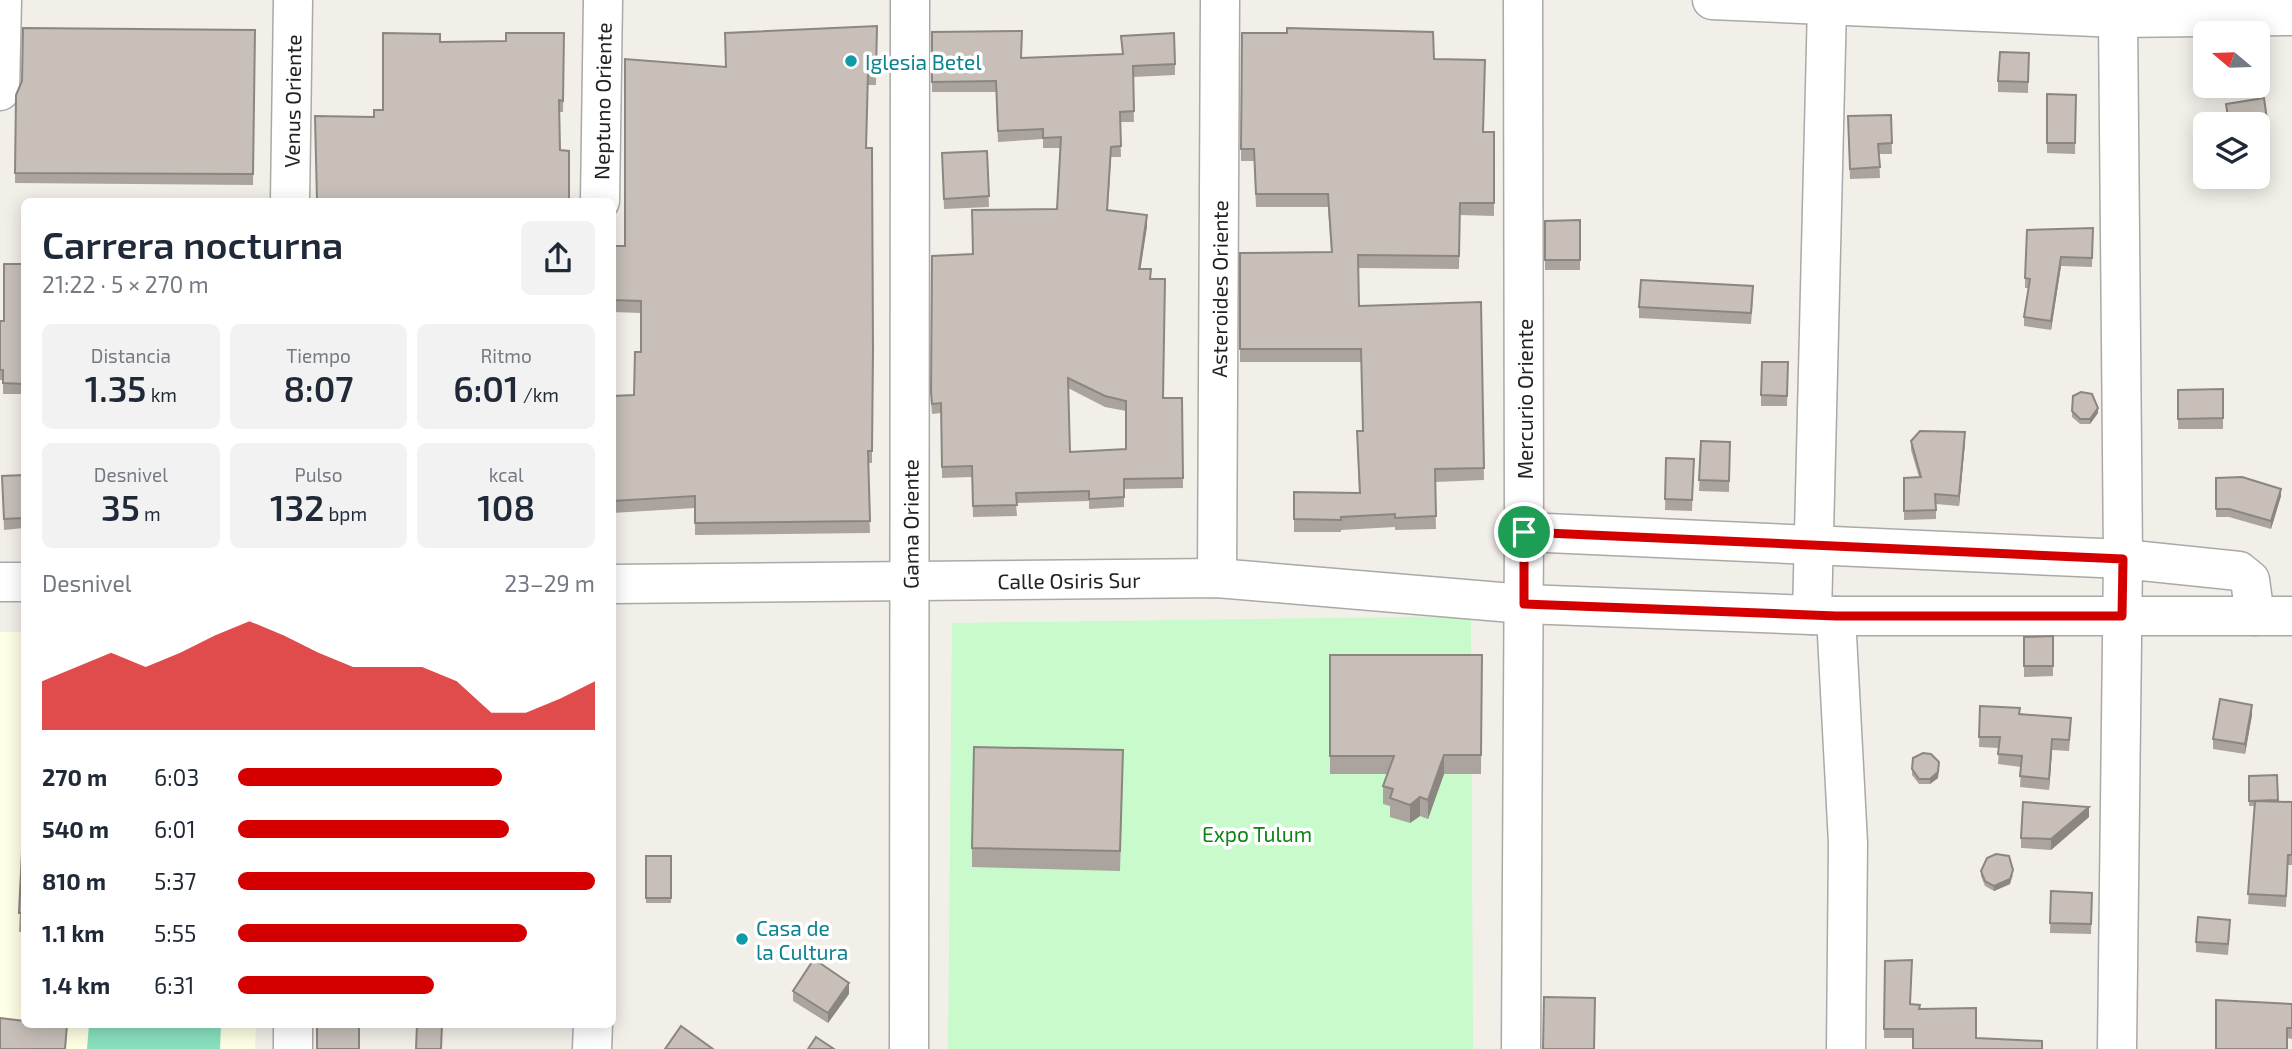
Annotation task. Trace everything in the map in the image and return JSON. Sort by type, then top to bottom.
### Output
[{"type":"street","points":[[0,91],[2,0]]},
{"type":"street","name":"Venus Oriente","points":[[290,198],[293,0]]},
{"type":"street","name":"Neptuno Oriente","points":[[600,198],[603,0]]},
{"type":"street","name":"Gama Oriente","points":[[909,1049],[910,0]]},
{"type":"street","name":"Asteroides Oriente","points":[[1217,578],[1220,0]]},
{"type":"street","name":"Mercurio Oriente","points":[[1521,1049],[1524,604],[1523,0]]},
{"type":"street","points":[[1712,0],[1827,5],[1970,6],[2118,18],[2187,9],[2292,16]]},
{"type":"street","points":[[1827,5],[1816,545],[1848,843],[1846,1049]]},
{"type":"street","points":[[2117,1049],[2123,559],[2118,18]]},
{"type":"street","points":[[1524,532],[2123,559],[2239,571],[2250,579],[2274,616]]},
{"type":"street","name":"Calle Osiris Sur","points":[[616,584],[1217,578],[1524,604],[1824,616],[2274,616]]},
{"type":"street","points":[[0,582],[21,582]]},
{"type":"street","points":[[293,1028],[293,1049]]},
{"type":"street","points":[[592,1049],[593,1028]]},
{"type":"shaded area","points":[[0,632],[21,632],[21,1028],[256,1028],[255,1049],[0,1049]]},
{"type":"green space","name":"Expo Tulum","points":[[1471,616],[1473,1049],[948,1049],[952,623]]},
{"type":"green space","points":[[89,1028],[221,1028],[220,1049],[87,1049]]},
{"type":"building","points":[[877,26],[876,73],[868,73],[866,148],[872,148],[872,451],[868,451],[870,521],[695,523],[695,496],[616,501],[616,396],[634,395],[635,352],[641,352],[641,301],[616,300],[616,246],[625,246],[625,59],[726,67],[725,33]]},
{"type":"building","points":[[23,28],[255,30],[253,174],[15,173],[16,95],[22,81]]},
{"type":"building","points":[[1287,28],[1433,32],[1434,59],[1485,60],[1483,132],[1494,132],[1494,203],[1460,203],[1459,256],[1358,255],[1359,306],[1481,302],[1484,468],[1435,469],[1436,516],[1395,518],[1395,514],[1341,517],[1341,520],[1294,519],[1294,492],[1360,493],[1357,431],[1363,431],[1361,349],[1240,349],[1240,253],[1332,252],[1328,194],[1256,194],[1254,149],[1241,149],[1242,33],[1287,33]]},
{"type":"building","points":[[1022,31],[1021,58],[1123,54],[1121,36],[1174,33],[1175,64],[1133,66],[1134,111],[1120,112],[1121,146],[1111,147],[1107,210],[1147,215],[1139,269],[1151,269],[1150,279],[1165,279],[1163,398],[1182,398],[1183,478],[1124,479],[1124,497],[1089,499],[1089,491],[1016,493],[1017,505],[973,506],[972,466],[942,467],[941,403],[932,404],[931,392],[932,256],[973,254],[972,210],[1057,209],[1061,137],[1043,138],[1043,129],[998,131],[996,81],[932,82],[932,32]],"holes":[[[1068,378],[1105,396],[1126,401],[1126,449],[1070,452]]]},
{"type":"building","points":[[383,33],[440,34],[440,42],[506,41],[506,33],[564,33],[563,101],[559,100],[560,150],[569,151],[569,198],[317,198],[315,116],[374,117],[374,110],[383,110]]},
{"type":"building","points":[[2000,52],[2029,53],[2028,82],[1998,81]]},
{"type":"building","points":[[2047,94],[2076,95],[2075,143],[2047,143]]},
{"type":"building","points":[[2264,98],[2266,112],[2227,112],[2226,104]]},
{"type":"building","points":[[1891,115],[1892,143],[1878,144],[1880,167],[1850,169],[1848,116]]},
{"type":"building","points":[[987,151],[989,196],[944,199],[942,153]]},
{"type":"building","points":[[1580,220],[1580,260],[1545,260],[1545,221]]},
{"type":"building","points":[[2093,228],[2092,258],[2061,257],[2051,321],[2024,317],[2030,279],[2025,278],[2027,230]]},
{"type":"building","points":[[4,264],[21,264],[21,384],[3,383],[3,370],[0,370],[0,321],[4,321]]},
{"type":"building","points":[[1641,280],[1753,286],[1751,313],[1639,307]]},
{"type":"building","points":[[1762,362],[1788,362],[1787,396],[1761,395]]},
{"type":"building","points":[[2223,389],[2223,418],[2178,419],[2178,390]]},
{"type":"building","points":[[2081,392],[2092,394],[2098,408],[2090,419],[2080,419],[2072,411],[2073,396]]},
{"type":"building","points":[[1920,431],[1965,432],[1959,496],[1935,494],[1936,510],[1904,511],[1904,478],[1921,477],[1911,441]]},
{"type":"building","points":[[1701,441],[1730,442],[1729,481],[1699,480]]},
{"type":"building","points":[[1666,458],[1694,459],[1692,500],[1665,499]]},
{"type":"building","points":[[21,475],[21,518],[4,519],[2,476]]},
{"type":"building","points":[[2242,477],[2281,489],[2271,521],[2229,509],[2216,509],[2216,478]]},
{"type":"building","points":[[2053,636],[2053,666],[2024,666],[2024,637]]},
{"type":"building","points":[[1330,655],[1482,655],[1481,755],[1444,755],[1428,800],[1420,797],[1410,805],[1390,798],[1393,789],[1383,786],[1394,756],[1330,756]]},
{"type":"building","points":[[2220,699],[2252,705],[2245,744],[2213,739]]},
{"type":"building","points":[[1980,706],[2020,708],[2019,714],[2071,718],[2069,740],[2052,739],[2049,779],[2020,776],[2022,756],[1998,754],[2000,737],[1979,737]]},
{"type":"building","points":[[974,747],[1123,750],[1120,851],[972,848]]},
{"type":"building","points":[[1923,753],[1931,754],[1939,762],[1938,772],[1930,779],[1919,779],[1912,769],[1913,758]]},
{"type":"building","points":[[2277,775],[2278,800],[2249,801],[2249,776]]},
{"type":"building","points":[[2255,801],[2292,802],[2292,855],[2288,855],[2286,896],[2248,894]]},
{"type":"building","points":[[2023,802],[2089,807],[2051,839],[2021,838]]},
{"type":"building","points":[[1996,854],[2009,856],[2013,870],[2010,879],[1994,886],[1985,881],[1981,871],[1987,858]]},
{"type":"building","points":[[646,856],[671,856],[671,898],[646,898]]},
{"type":"building","points":[[21,872],[21,913],[19,913]]},
{"type":"building","points":[[2051,891],[2092,893],[2091,924],[2050,923]]},
{"type":"building","points":[[2198,917],[2230,920],[2228,944],[2196,942]]},
{"type":"building","points":[[814,959],[849,983],[828,1013],[793,991]]},
{"type":"building","points":[[1912,960],[1910,1004],[1920,1005],[1919,1009],[1976,1008],[1976,1038],[2042,1041],[2042,1049],[1913,1049],[1913,1029],[1884,1029],[1885,961]]},
{"type":"building","points":[[1544,997],[1595,998],[1594,1049],[1543,1049]]},
{"type":"building","points":[[2216,1000],[2292,1004],[2292,1028],[2287,1028],[2287,1049],[2216,1049]]},
{"type":"building","points":[[0,1018],[21,1021],[21,1028],[67,1028],[65,1049],[0,1049]]},
{"type":"building","points":[[681,1026],[713,1049],[665,1049]]},
{"type":"building","points":[[317,1028],[359,1028],[359,1049],[317,1049]]},
{"type":"building","points":[[417,1028],[442,1028],[441,1049],[416,1049]]},
{"type":"building","points":[[816,1037],[834,1049],[808,1049]]},
{"type":"place","name":"Iglesia Betel","points":[[851,61]]},
{"type":"place","name":"Casa de la Cultura","points":[[742,939]]},
{"type":"route","points":[[1524,532],[2123,559],[2122,616],[1836,616],[1524,604],[1524,532]]}]
